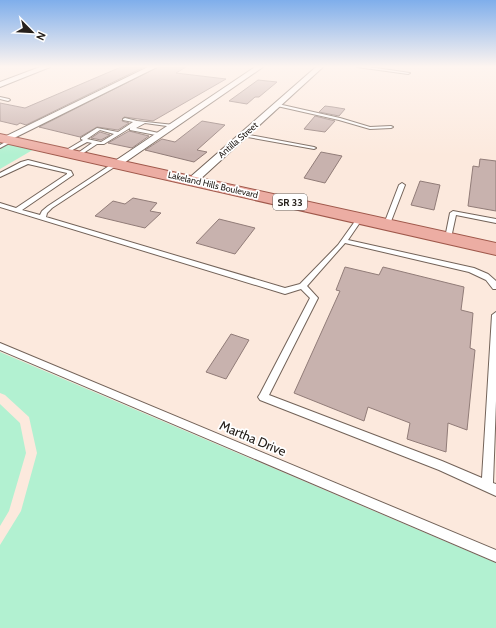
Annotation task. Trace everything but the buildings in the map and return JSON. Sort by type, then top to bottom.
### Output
[{"type":"main road","name":"Lakeland Hills Boulevard","points":[[4,141],[71,153],[496,249]]},
{"type":"street","points":[[4,141],[95,96]]},
{"type":"street","points":[[117,164],[217,96]]},
{"type":"street","name":"Antilla Street","points":[[192,181],[288,96]]},
{"type":"lane","points":[[0,98],[8,100]]},
{"type":"lane","points":[[278,105],[340,119],[370,128],[391,127]]},
{"type":"lane","points":[[125,119],[137,122],[174,126]]},
{"type":"lane","points":[[85,141],[102,143],[137,122]]},
{"type":"lane","points":[[144,122],[132,129],[161,135]]},
{"type":"lane","points":[[71,153],[85,141],[83,139],[99,129],[118,133]]},
{"type":"lane","points":[[244,135],[314,148]]},
{"type":"lane","points":[[71,153],[96,143]]},
{"type":"lane","points":[[0,174],[23,162],[69,172],[70,175],[17,210]]},
{"type":"lane","points":[[43,218],[44,212],[50,207],[117,164]]},
{"type":"lane","points":[[387,224],[402,185]]},
{"type":"lane","points":[[0,205],[285,292],[303,286],[345,241],[360,218]]},
{"type":"lane","points":[[448,238],[453,213],[496,221]]},
{"type":"lane","points":[[345,241],[471,270],[486,276],[494,282],[496,287]]},
{"type":"lane","points":[[303,286],[314,298],[263,397],[442,466],[496,490]]},
{"type":"lane","points":[[487,485],[496,315]]},
{"type":"lane","name":"Martha Drive","points":[[0,346],[496,556]]},
{"type":"green space","points":[[0,140],[36,148],[0,169]]},
{"type":"green space","points":[[0,352],[496,563],[496,628],[0,628],[0,545],[21,511],[37,453],[29,417],[5,395],[0,393]]},
{"type":"green space","points":[[0,404],[20,423],[26,453],[9,511],[0,526]]}]
